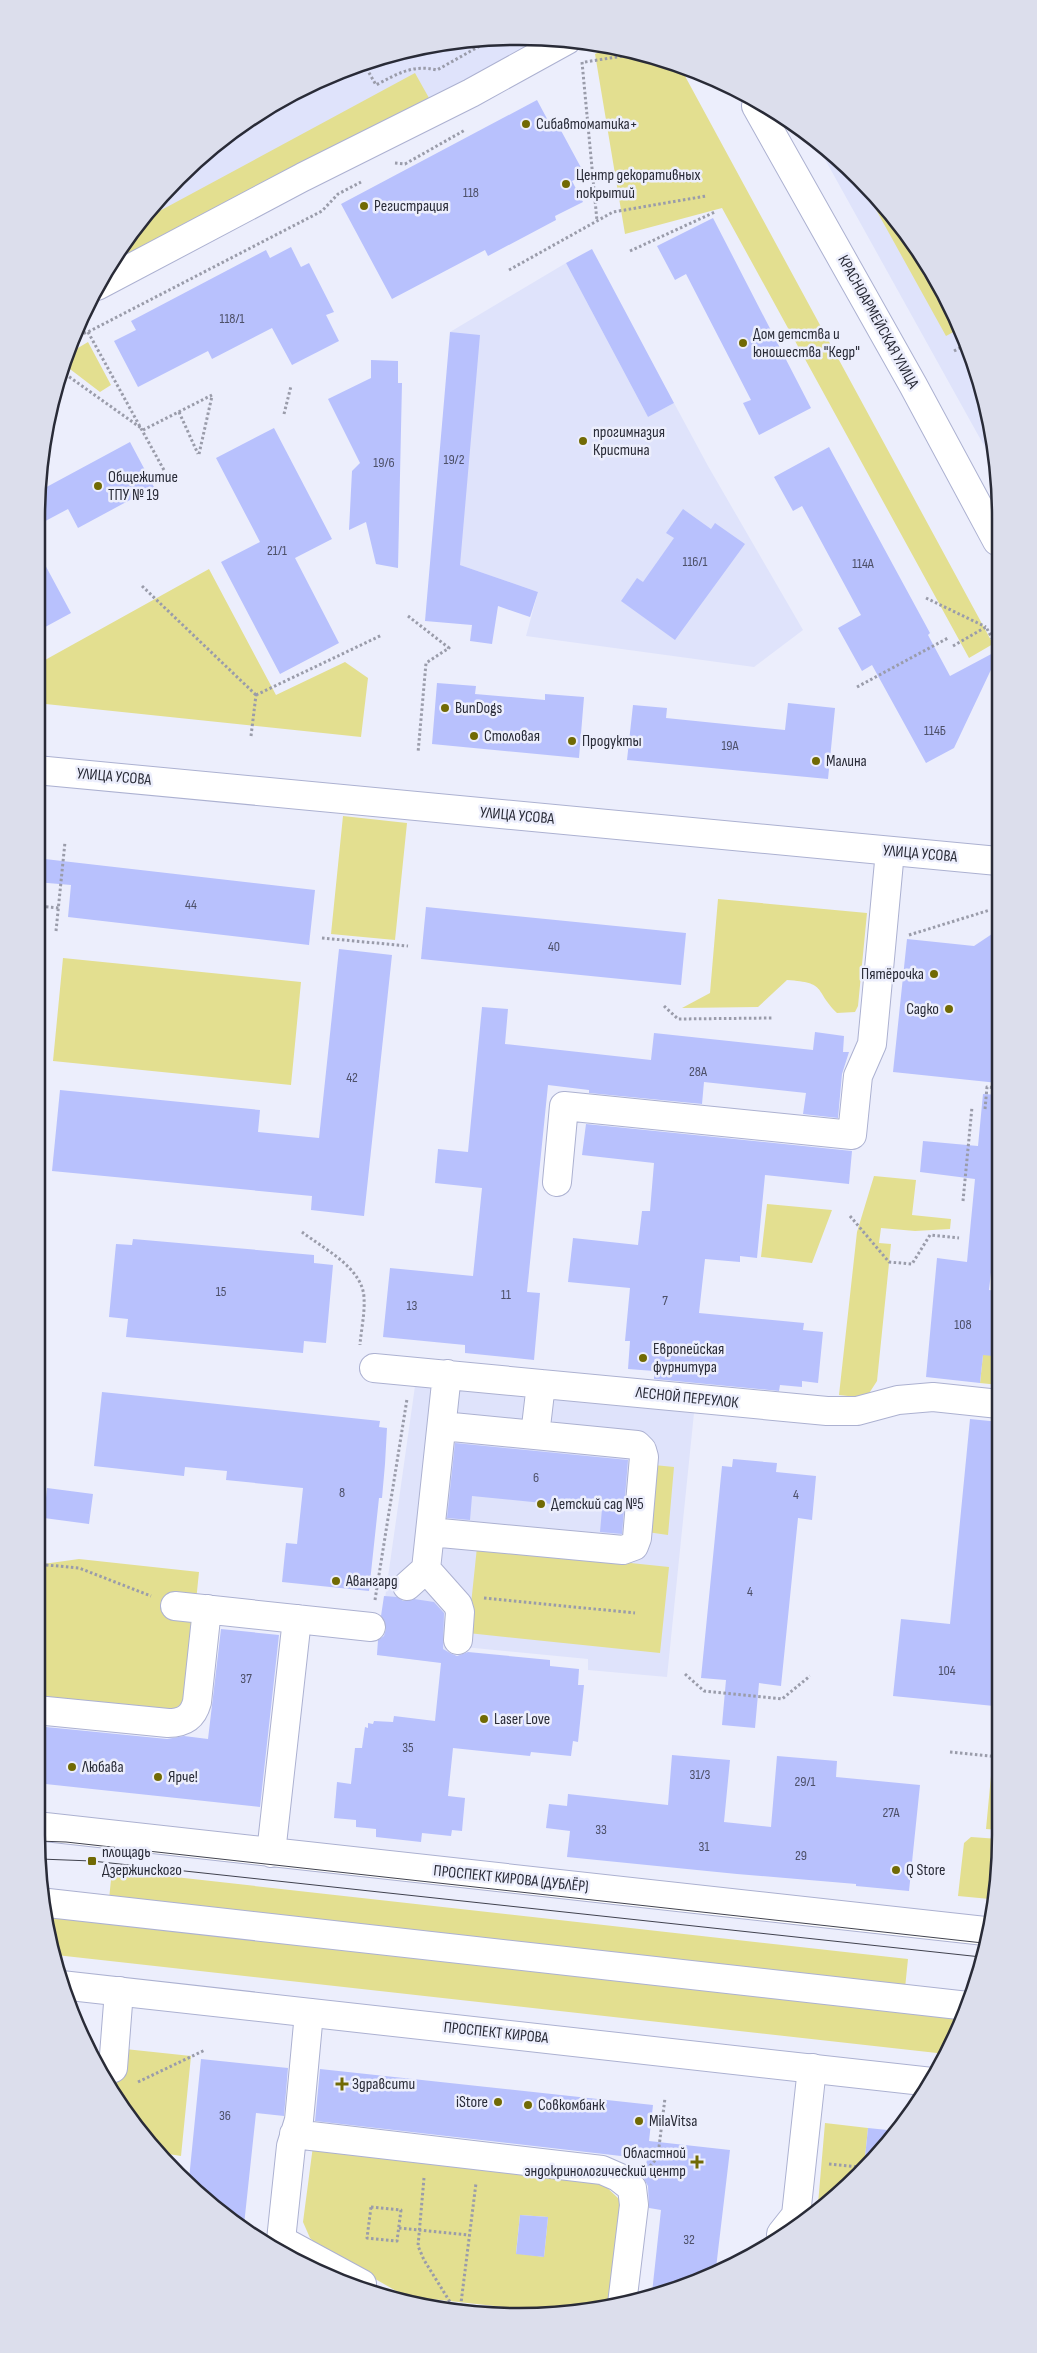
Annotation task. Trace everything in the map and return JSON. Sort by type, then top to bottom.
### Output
[{"type":"street","points":[[110,279],[303,177],[471,93],[555,47]]},
{"type":"street","name":"КРАСНОАРМЕЙСКАЯ УЛИЦА","points":[[758,110],[913,385],[992,532]]},
{"type":"street","name":"УЛИЦА УСОВА","points":[[45,771],[992,860]]},
{"type":"street","points":[[557,1182],[564,1106],[852,1135],[858,1076],[872,1044],[890,851]]},
{"type":"street","name":"ЛЕСНОЙ ПЕРЕУЛОК","points":[[367,1357],[411,1371],[827,1411],[857,1411],[898,1400],[933,1397],[992,1403]]},
{"type":"street","points":[[447,1374],[430,1532],[417,1578],[458,1605],[460,1612],[458,1640]]},
{"type":"street","points":[[535,1435],[541,1384]]},
{"type":"street","points":[[430,1532],[623,1550],[634,1546],[636,1538],[644,1457],[640,1447],[633,1444],[442,1426]]},
{"type":"street","points":[[175,1606],[370,1627]]},
{"type":"street","points":[[45,1711],[168,1723],[184,1721],[195,1710],[197,1702],[207,1609]]},
{"type":"street","points":[[271,1853],[297,1619]]},
{"type":"street","name":"ПРОСПЕКТ КИРОВА (ДУБЛЁР)","points":[[45,1827],[982,1930]]},
{"type":"street","points":[[50,1903],[960,2005]]},
{"type":"street","name":"ПРОСПЕКТ КИРОВА","points":[[70,1986],[923,2081]]},
{"type":"street","points":[[119,1991],[122,2077]]},
{"type":"street","points":[[275,2241],[291,2146],[299,2120],[309,2013]]},
{"type":"street","points":[[791,2222],[796,2215],[812,2068]]},
{"type":"street","points":[[294,2134],[602,2170],[618,2177],[632,2188],[634,2205],[623,2296]]},
{"type":"path","points":[[367,70],[376,85],[412,68],[424,67],[437,70],[480,47]]},
{"type":"path","points":[[597,221],[582,62],[621,56]]},
{"type":"path","points":[[83,334],[322,211],[338,194],[363,181]]},
{"type":"path","points":[[509,270],[613,212],[706,196]]},
{"type":"path","points":[[630,251],[715,212]]},
{"type":"path","points":[[88,332],[165,472]]},
{"type":"path","points":[[954,351],[960,348]]},
{"type":"path","points":[[67,375],[143,430]]},
{"type":"path","points":[[284,414],[291,386]]},
{"type":"path","points":[[143,430],[212,395],[199,454],[179,412]]},
{"type":"path","points":[[142,586],[256,695]]},
{"type":"path","points":[[926,598],[986,627],[992,638]]},
{"type":"path","points":[[408,616],[449,648],[426,663],[418,753]]},
{"type":"path","points":[[952,646],[986,627]]},
{"type":"path","points":[[256,695],[382,634]]},
{"type":"path","points":[[857,687],[948,638]]},
{"type":"path","points":[[251,736],[256,695]]},
{"type":"path","points":[[56,931],[65,842]]},
{"type":"path","points":[[45,907],[59,908]]},
{"type":"path","points":[[882,943],[990,910]]},
{"type":"path","points":[[322,938],[408,946]]},
{"type":"path","points":[[664,1006],[678,1019],[772,1018]]},
{"type":"path","points":[[985,1109],[987,1087],[992,1087]]},
{"type":"path","points":[[963,1201],[972,1107]]},
{"type":"path","points":[[850,1216],[889,1262],[912,1264],[930,1235],[959,1238]]},
{"type":"path","points":[[302,1232],[352,1270],[361,1283],[364,1298],[367,1357]]},
{"type":"path","points":[[370,1627],[411,1371]]},
{"type":"path","points":[[45,1565],[78,1568],[175,1606]]},
{"type":"path","points":[[477,1598],[635,1613]]},
{"type":"path","points":[[685,1674],[704,1691],[782,1699],[810,1676]]},
{"type":"path","points":[[950,1752],[992,1756]]},
{"type":"path","points":[[122,2077],[205,2050]]},
{"type":"path","points":[[659,2146],[665,2098]]},
{"type":"path","points":[[427,2150],[418,2229],[420,2253],[450,2303]]},
{"type":"path","points":[[461,2304],[479,2156]]},
{"type":"path","points":[[371,2207],[401,2210],[399,2228],[397,2241],[367,2238],[371,2207]]},
{"type":"path","points":[[399,2228],[469,2236]]},
{"type":"shaded area","points":[[531,45],[123,258],[163,206],[206,163],[230,143],[282,108],[337,81],[396,61],[457,49]]},
{"type":"shaded area","points":[[599,52],[641,61],[684,75],[992,645],[969,658],[722,208],[625,234],[595,54]]},
{"type":"shaded area","points":[[415,73],[429,98],[123,258],[158,212]]},
{"type":"shaded area","points":[[824,157],[874,206],[894,230],[929,282],[956,337],[967,366],[976,396],[987,451]]},
{"type":"shaded area","points":[[874,206],[894,230],[929,282],[954,332],[946,336]]},
{"type":"shaded area","name":"прогимназия Кристина","points":[[566,263],[648,417],[674,403],[708,466],[803,630],[754,667],[526,636],[538,592],[460,565],[450,332]]},
{"type":"shaded area","points":[[88,342],[111,385],[100,392],[69,369],[77,349]]},
{"type":"shaded area","points":[[209,569],[276,695],[345,662],[368,678],[361,737],[45,704],[45,660]]},
{"type":"shaded area","points":[[343,816],[407,823],[395,940],[331,934]]},
{"type":"shaded area","points":[[718,899],[867,913],[858,1006],[855,1012],[837,1013],[815,985],[787,980],[758,1007],[682,1008],[710,993]]},
{"type":"shaded area","points":[[63,958],[301,982],[291,1085],[53,1061]]},
{"type":"shaded area","points":[[874,1176],[916,1180],[912,1215],[951,1219],[950,1229],[915,1231],[881,1228],[879,1243],[891,1244],[877,1381],[866,1398],[839,1395],[857,1232]]},
{"type":"shaded area","points":[[767,1204],[832,1210],[812,1263],[761,1257]]},
{"type":"shaded area","points":[[983,1355],[992,1355],[992,1384],[980,1383]]},
{"type":"shaded area","name":"Детский сад №5","points":[[415,1386],[694,1413],[667,1677],[588,1670],[588,1659],[464,1647],[436,1662],[377,1655]]},
{"type":"shaded area","points":[[654,1465],[674,1467],[668,1535],[647,1532]]},
{"type":"shaded area","points":[[477,1547],[669,1567],[660,1653],[468,1633]]},
{"type":"shaded area","points":[[79,1559],[199,1572],[186,1699],[172,1712],[45,1702],[45,1564]]},
{"type":"shaded area","points":[[992,1775],[992,1829],[986,1829]]},
{"type":"shaded area","points":[[971,1837],[992,1838],[988,1899],[958,1896],[964,1843]]},
{"type":"shaded area","points":[[112,1870],[908,1959],[904,1998],[960,2005],[938,2053],[61,1956],[50,1903],[108,1909]]},
{"type":"shaded area","points":[[125,2049],[191,2056],[181,2156],[170,2154],[163,2147],[125,2098],[106,2067],[123,2069]]},
{"type":"shaded area","points":[[825,2123],[868,2128],[865,2156],[818,2201]]},
{"type":"shaded area","points":[[313,2146],[600,2181],[620,2200],[621,2210],[612,2292],[608,2299],[580,2304],[511,2308],[421,2298],[399,2293],[321,2248],[310,2238],[303,2222]],"holes":[[[520,2215],[548,2217],[544,2257],[516,2253]]]},
{"type":"building","points":[[537,100],[552,128],[558,125],[585,175],[572,181],[583,202],[555,216],[556,220],[488,256],[485,250],[392,299],[341,204]]},
{"type":"building","points":[[713,218],[811,408],[759,435],[743,403],[751,400],[686,274],[675,280],[657,246]]},
{"type":"building","points":[[291,247],[301,267],[309,263],[334,312],[326,315],[339,341],[292,365],[272,328],[212,359],[208,351],[138,387],[114,341],[136,330],[131,321],[266,250],[270,258]]},
{"type":"building","points":[[592,249],[674,403],[648,417],[566,263]]},
{"type":"building","points":[[450,332],[480,335],[460,565],[538,592],[530,617],[498,606],[492,644],[470,641],[472,625],[425,621]]},
{"type":"building","points":[[371,360],[398,361],[398,383],[402,383],[398,568],[376,564],[366,522],[349,530],[352,471],[360,463],[328,399],[371,378]]},
{"type":"building","points":[[274,428],[332,539],[295,558],[339,643],[280,674],[221,562],[260,542],[216,458]]},
{"type":"building","name":"Общежитие ТПУ № 19","points":[[130,442],[154,487],[78,528],[68,509],[45,521],[46,487]]},
{"type":"building","points":[[829,447],[930,633],[928,635],[950,676],[992,654],[992,668],[954,748],[926,763],[872,665],[862,671],[838,628],[861,615],[802,506],[793,511],[774,477]]},
{"type":"building","points":[[683,509],[711,529],[715,523],[745,544],[675,640],[621,601],[637,578],[643,582],[674,538],[666,533]]},
{"type":"building","points":[[45,565],[71,613],[45,627]]},
{"type":"building","points":[[437,683],[476,686],[475,694],[545,700],[545,694],[584,697],[579,758],[432,744]]},
{"type":"building","points":[[788,703],[835,708],[828,779],[627,760],[633,705],[667,708],[666,718],[785,730]]},
{"type":"building","points":[[45,859],[315,890],[309,945],[68,917],[71,885],[45,883]]},
{"type":"building","points":[[426,907],[686,933],[681,985],[421,959]]},
{"type":"building","name":"Садко","points":[[992,934],[992,1082],[893,1072],[907,939],[974,946]]},
{"type":"building","points":[[339,949],[392,955],[364,1216],[311,1210],[312,1196],[52,1171],[60,1090],[260,1110],[258,1132],[319,1138]]},
{"type":"building","points":[[482,1007],[508,1009],[505,1044],[651,1060],[654,1033],[813,1050],[815,1032],[844,1036],[843,1052],[849,1052],[842,1074],[838,1118],[803,1114],[806,1093],[704,1082],[702,1104],[589,1093],[589,1090],[548,1085],[527,1292],[540,1293],[534,1360],[465,1353],[465,1345],[383,1337],[390,1268],[473,1276],[482,1188],[435,1183],[438,1149],[468,1152]]},
{"type":"building","points":[[983,1094],[992,1095],[992,1263],[989,1290],[992,1290],[992,1356],[983,1355],[980,1383],[926,1377],[937,1258],[967,1262],[975,1179],[920,1172],[923,1141],[978,1146]]},
{"type":"building","points":[[586,1124],[852,1151],[849,1184],[765,1175],[757,1258],[740,1256],[740,1262],[705,1259],[699,1313],[804,1323],[803,1330],[823,1332],[818,1383],[802,1381],[802,1387],[780,1385],[779,1391],[654,1379],[654,1371],[628,1369],[630,1341],[625,1341],[630,1288],[568,1282],[573,1238],[638,1245],[642,1211],[650,1211],[654,1163],[582,1155]]},
{"type":"building","points":[[133,1239],[314,1255],[314,1263],[333,1265],[326,1343],[304,1341],[303,1353],[126,1337],[128,1319],[109,1317],[116,1244],[132,1245]]},
{"type":"building","points":[[102,1392],[380,1421],[379,1427],[387,1428],[385,1464],[382,1498],[379,1498],[369,1591],[282,1582],[286,1543],[297,1544],[303,1488],[226,1480],[227,1471],[185,1467],[184,1476],[94,1466]]},
{"type":"building","points":[[970,1419],[992,1421],[992,1706],[893,1696],[901,1619],[950,1624]]},
{"type":"building","points":[[455,1443],[628,1460],[622,1534],[600,1532],[602,1509],[472,1496],[470,1520],[447,1518]]},
{"type":"building","points":[[733,1459],[777,1463],[776,1472],[816,1476],[812,1520],[798,1518],[781,1686],[759,1683],[755,1728],[722,1725],[726,1680],[701,1678],[722,1466],[732,1467]]},
{"type":"building","points":[[47,1488],[93,1494],[89,1524],[45,1518]]},
{"type":"building","points":[[384,1596],[397,1597],[403,1601],[414,1599],[434,1602],[444,1613],[443,1649],[450,1653],[457,1656],[468,1652],[550,1660],[550,1666],[579,1669],[578,1685],[584,1685],[578,1742],[573,1741],[571,1756],[531,1752],[530,1756],[453,1748],[448,1796],[465,1798],[462,1831],[452,1830],[451,1836],[422,1833],[421,1842],[376,1837],[376,1829],[356,1827],[356,1820],[334,1818],[337,1782],[351,1784],[355,1748],[362,1748],[365,1727],[368,1728],[368,1723],[373,1724],[374,1721],[393,1722],[394,1716],[435,1721],[441,1663],[377,1655],[378,1640],[384,1636],[386,1629],[385,1621],[381,1616]]},
{"type":"building","points":[[221,1629],[279,1635],[260,1807],[45,1784],[45,1727],[167,1739],[184,1736],[208,1739]]},
{"type":"building","points":[[672,1755],[730,1760],[724,1822],[771,1827],[777,1756],[837,1761],[836,1777],[920,1785],[909,1891],[856,1886],[856,1884],[567,1857],[570,1831],[546,1828],[549,1804],[567,1806],[568,1794],[668,1805]]},
{"type":"building","points":[[201,2059],[288,2068],[284,2116],[256,2113],[244,2220],[189,2174]]},
{"type":"building","points":[[320,2069],[653,2105],[649,2141],[730,2150],[716,2264],[652,2289],[661,2210],[649,2208],[648,2186],[644,2179],[647,2159],[315,2121]]},
{"type":"building","points":[[868,2128],[888,2130],[874,2147],[865,2156]]},
{"type":"building","points":[[520,2215],[548,2217],[544,2257],[516,2254]]},
{"type":"tram line","points":[[45,1841],[66,1842],[979,1943]]},
{"type":"tram line","points":[[46,1859],[92,1861],[976,1956]]},
{"type":"place","name":"Сибавтоматика+","points":[[526,124]]},
{"type":"place","name":"Центр декоративных покрытий","points":[[566,184]]},
{"type":"place","name":"Регистрация","points":[[364,206]]},
{"type":"place","name":"Дом детства и юношества \"Кедр\"","points":[[743,343]]},
{"type":"place","name":"прогимназия Кристина","points":[[583,441]]},
{"type":"place","name":"Общежитие ТПУ № 19","points":[[98,486]]},
{"type":"place","name":"BunDogs","points":[[445,708]]},
{"type":"place","name":"Столовая","points":[[474,736]]},
{"type":"place","name":"Продукты","points":[[572,741]]},
{"type":"place","name":"Малина","points":[[816,761]]},
{"type":"place","name":"Пятёрочка","points":[[934,974]]},
{"type":"place","name":"Садко","points":[[949,1009]]},
{"type":"place","name":"Европейская фурнитура","points":[[643,1358]]},
{"type":"place","name":"Детский сад №5","points":[[541,1504]]},
{"type":"place","name":"Авангард","points":[[336,1581]]},
{"type":"place","name":"Laser Love","points":[[484,1719]]},
{"type":"place","name":"Любава","points":[[72,1767]]},
{"type":"place","name":"Ярче!","points":[[158,1777]]},
{"type":"place","name":"площадь Дзержинского","points":[[92,1861]]},
{"type":"place","name":"Q Store","points":[[896,1870]]},
{"type":"place","name":"Здравсити","points":[[342,2084]]},
{"type":"place","name":"iStore","points":[[498,2102]]},
{"type":"place","name":"Совкомбанк","points":[[528,2105]]},
{"type":"place","name":"MilaVitsa","points":[[639,2121]]},
{"type":"place","name":"Областной эндокринологический центр","points":[[697,2162]]}]
